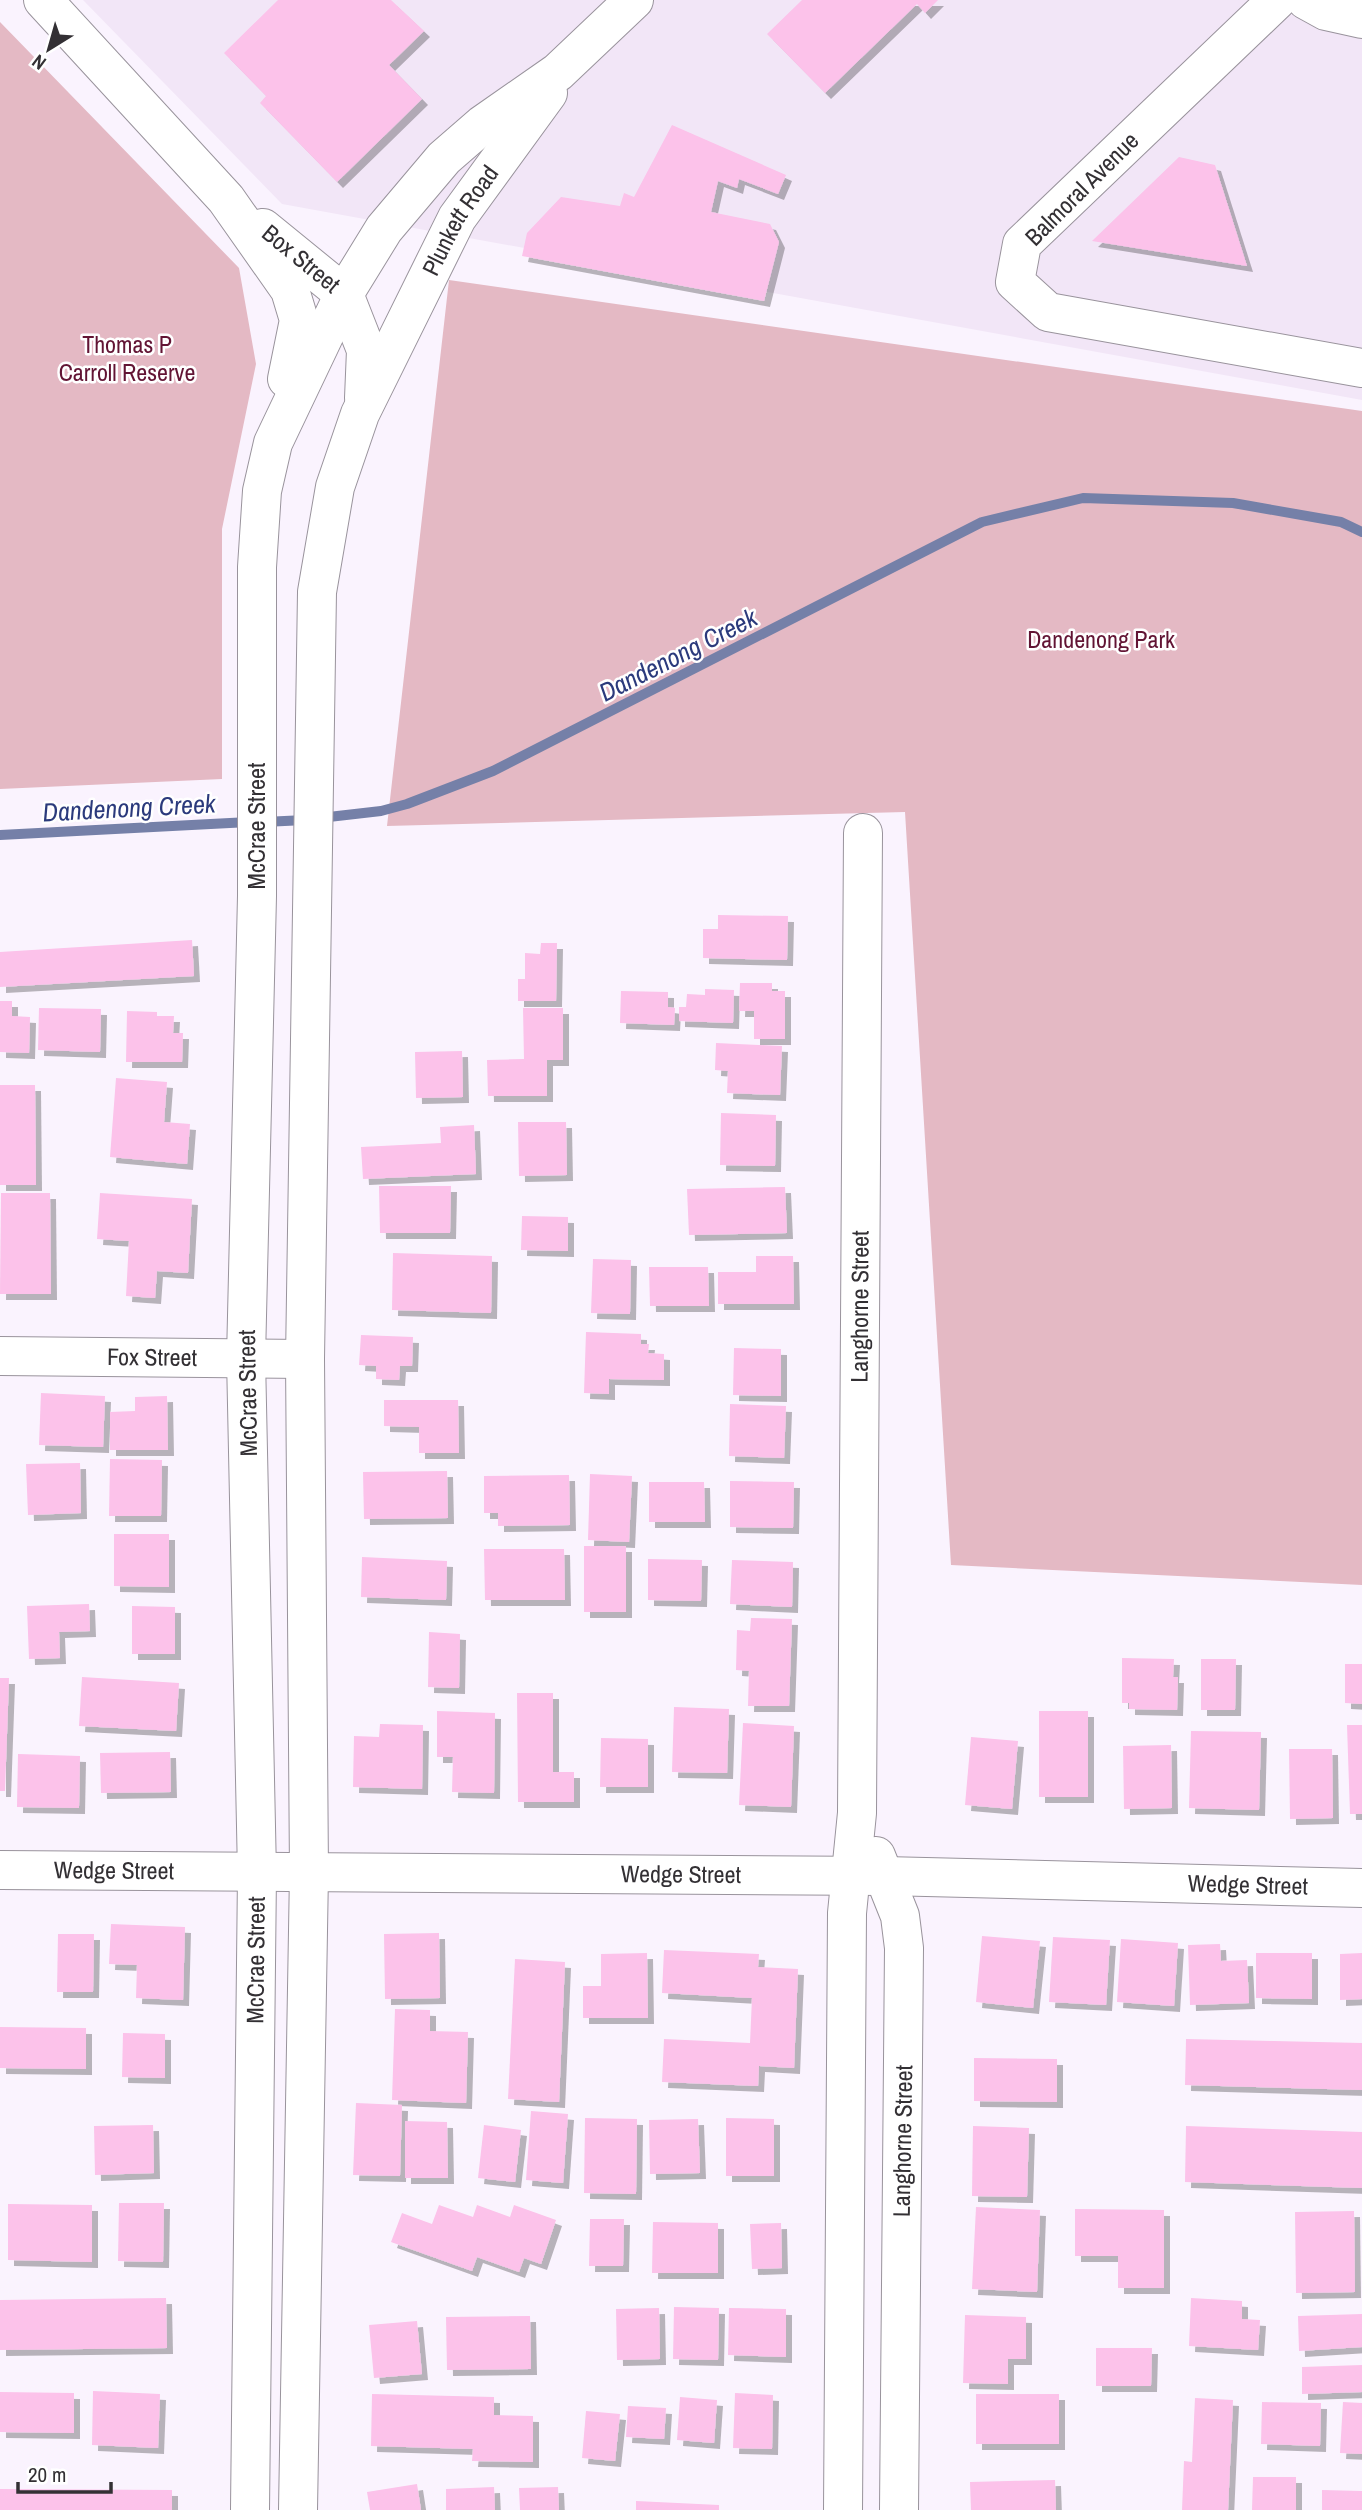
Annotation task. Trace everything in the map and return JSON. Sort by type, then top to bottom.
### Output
[{"type":"main road","name":"Box Street","points":[[43,0],[226,199],[290,290],[298,312],[296,340],[273,443]]},
{"type":"main road","name":"Plunkett Road","points":[[360,414],[457,218],[519,131],[589,46],[634,0]]},
{"type":"main road","name":"Balmoral Avenue","points":[[1277,0],[1022,244],[1015,282],[1048,312],[1362,368]]},
{"type":"main road","points":[[1306,0],[1326,11],[1362,19]]},
{"type":"main road","name":"Plunkett Road","points":[[344,294],[384,229],[444,158],[482,125],[543,83],[589,46]]},
{"type":"main road","name":"Box Street","points":[[226,199],[344,294],[366,350],[367,377],[360,414]]},
{"type":"main road","name":"McCrae Street","points":[[250,2510],[257,1873],[246,1358],[257,896],[259,517],[273,443],[344,294]]},
{"type":"main road","points":[[298,2510],[309,1872],[305,1359],[317,592],[321,556],[335,487],[360,414]]},
{"type":"main road","name":"Langhorne Street","points":[[843,2510],[847,1913],[868,1876],[869,1837],[857,1779],[863,833]]},
{"type":"main road","name":"Fox Street","points":[[0,1356],[305,1359]]},
{"type":"main road","name":"Wedge Street","points":[[0,1870],[868,1876],[1362,1888]]},
{"type":"main road","name":"Langhorne Street","points":[[868,1876],[900,1916],[904,1948],[899,2510]]},
{"type":"shaded area","points":[[83,0],[1362,0],[1362,400],[282,204]]},
{"type":"green space","name":"Thomas P Carroll Reserve","points":[[0,22],[239,268],[256,364],[222,529],[222,779],[0,789]]},
{"type":"green space","name":"Dandenong Park","points":[[449,280],[1362,411],[1362,1585],[951,1565],[905,812],[387,826]]},
{"type":"building","points":[[278,0],[391,0],[424,31],[389,65],[422,99],[337,182],[260,103],[266,96],[224,53]]},
{"type":"building","points":[[802,0],[938,0],[925,13],[917,4],[825,93],[767,34]]},
{"type":"building","points":[[672,125],[786,175],[778,194],[739,179],[737,188],[718,181],[711,212],[770,224],[779,242],[764,301],[522,256],[527,233],[561,197],[620,206],[624,193],[634,197]]},
{"type":"building","points":[[1179,157],[1215,165],[1247,266],[1092,241]]},
{"type":"building","points":[[718,915],[788,916],[787,960],[703,958],[703,929],[718,929]]},
{"type":"building","points":[[192,940],[194,976],[0,987],[0,952]]},
{"type":"building","points":[[541,943],[557,943],[556,1001],[518,1001],[518,979],[525,979],[525,953],[540,954]]},
{"type":"building","points":[[740,983],[772,983],[772,991],[785,991],[785,1039],[754,1039],[754,1011],[739,1011]]},
{"type":"building","points":[[705,989],[734,990],[733,1023],[679,1021],[679,1007],[686,1007],[687,994],[705,995]]},
{"type":"building","points":[[621,991],[668,992],[668,1007],[675,1008],[674,1025],[620,1023]]},
{"type":"building","points":[[0,1001],[12,1001],[12,1016],[30,1017],[29,1053],[0,1052]]},
{"type":"building","points":[[39,1008],[101,1009],[100,1052],[38,1050]]},
{"type":"building","points":[[523,1008],[563,1008],[563,1060],[547,1060],[547,1096],[488,1096],[487,1060],[524,1059]]},
{"type":"building","points":[[127,1011],[157,1012],[157,1016],[174,1016],[173,1033],[183,1033],[182,1062],[126,1062]]},
{"type":"building","points":[[716,1043],[782,1046],[780,1095],[727,1093],[728,1071],[715,1070]]},
{"type":"building","points":[[462,1051],[463,1097],[416,1098],[415,1052]]},
{"type":"building","points":[[116,1078],[167,1082],[164,1122],[190,1124],[187,1164],[110,1157]]},
{"type":"building","points":[[0,1085],[35,1085],[36,1185],[0,1185]]},
{"type":"building","points":[[721,1113],[776,1115],[775,1166],[720,1165]]},
{"type":"building","points":[[518,1122],[566,1122],[567,1175],[519,1176]]},
{"type":"building","points":[[474,1125],[476,1174],[363,1179],[361,1147],[441,1143],[440,1127]]},
{"type":"building","points":[[379,1186],[451,1186],[450,1233],[380,1233]]},
{"type":"building","points":[[785,1187],[787,1233],[689,1235],[687,1189]]},
{"type":"building","points":[[1,1193],[50,1193],[51,1294],[0,1294]]},
{"type":"building","points":[[100,1193],[192,1199],[188,1273],[157,1271],[155,1298],[126,1296],[129,1241],[97,1239]]},
{"type":"building","points":[[522,1216],[568,1217],[568,1251],[521,1250]]},
{"type":"building","points":[[393,1253],[492,1256],[491,1313],[392,1310]]},
{"type":"building","points":[[756,1256],[793,1256],[794,1304],[718,1304],[718,1272],[756,1272]]},
{"type":"building","points":[[593,1259],[631,1260],[630,1314],[591,1313]]},
{"type":"building","points":[[649,1267],[708,1267],[709,1306],[650,1306]]},
{"type":"building","points":[[586,1332],[641,1334],[641,1344],[649,1344],[648,1353],[664,1354],[664,1380],[609,1379],[609,1394],[584,1393]]},
{"type":"building","points":[[361,1335],[413,1337],[412,1366],[400,1366],[399,1380],[376,1379],[376,1366],[359,1365]]},
{"type":"building","points":[[734,1348],[781,1349],[781,1396],[733,1395]]},
{"type":"building","points":[[41,1393],[105,1396],[103,1447],[39,1445]]},
{"type":"building","points":[[167,1396],[168,1450],[110,1450],[110,1412],[135,1411],[135,1397]]},
{"type":"building","points":[[384,1400],[458,1400],[459,1453],[419,1453],[419,1427],[384,1426]]},
{"type":"building","points":[[730,1404],[786,1406],[784,1458],[729,1456]]},
{"type":"building","points":[[110,1459],[162,1460],[161,1516],[109,1516]]},
{"type":"building","points":[[80,1463],[81,1513],[28,1515],[26,1464]]},
{"type":"building","points":[[447,1471],[448,1518],[364,1519],[363,1472]]},
{"type":"building","points":[[590,1474],[632,1476],[629,1542],[588,1540]]},
{"type":"building","points":[[569,1475],[570,1525],[498,1526],[498,1513],[484,1513],[484,1476]]},
{"type":"building","points":[[730,1481],[794,1482],[793,1528],[730,1527]]},
{"type":"building","points":[[649,1482],[704,1482],[705,1522],[649,1522]]},
{"type":"building","points":[[114,1534],[169,1534],[169,1587],[114,1586]]},
{"type":"building","points":[[584,1546],[626,1546],[626,1612],[584,1612]]},
{"type":"building","points":[[484,1549],[564,1549],[565,1600],[485,1600]]},
{"type":"building","points":[[362,1557],[447,1561],[446,1600],[361,1597]]},
{"type":"building","points":[[648,1559],[702,1560],[701,1601],[648,1600]]},
{"type":"building","points":[[732,1560],[793,1562],[792,1607],[730,1604]]},
{"type":"building","points":[[89,1604],[90,1631],[59,1632],[60,1658],[29,1659],[27,1606]]},
{"type":"building","points":[[132,1606],[175,1607],[175,1654],[132,1654]]},
{"type":"building","points":[[751,1618],[792,1619],[789,1706],[748,1706],[749,1671],[736,1670],[737,1630],[750,1631]]},
{"type":"building","points":[[429,1632],[460,1634],[459,1688],[428,1687]]},
{"type":"building","points":[[1122,1658],[1174,1659],[1173,1677],[1178,1677],[1177,1710],[1129,1709],[1129,1703],[1122,1703]]},
{"type":"building","points":[[1201,1659],[1236,1659],[1235,1710],[1201,1710]]},
{"type":"building","points":[[1345,1664],[1362,1664],[1362,1704],[1345,1703]]},
{"type":"building","points":[[82,1677],[179,1683],[176,1731],[79,1726]]},
{"type":"building","points":[[0,1678],[9,1678],[5,1791],[0,1791]]},
{"type":"building","points":[[517,1693],[553,1693],[553,1772],[574,1772],[574,1802],[518,1802]]},
{"type":"building","points":[[674,1707],[729,1709],[727,1773],[672,1772]]},
{"type":"building","points":[[437,1711],[495,1713],[494,1793],[452,1792],[453,1757],[437,1757]]},
{"type":"building","points":[[1039,1711],[1088,1711],[1088,1797],[1039,1797]]},
{"type":"building","points":[[743,1723],[794,1726],[791,1807],[739,1805]]},
{"type":"building","points":[[380,1724],[423,1725],[422,1789],[353,1787],[354,1736],[379,1737]]},
{"type":"building","points":[[1347,1725],[1362,1725],[1362,1814],[1350,1814]]},
{"type":"building","points":[[1191,1731],[1261,1732],[1259,1810],[1189,1808]]},
{"type":"building","points":[[971,1737],[1018,1741],[1012,1809],[965,1805]]},
{"type":"building","points":[[601,1738],[648,1739],[648,1787],[600,1787]]},
{"type":"building","points":[[1171,1745],[1172,1808],[1124,1809],[1123,1746]]},
{"type":"building","points":[[1289,1749],[1332,1749],[1333,1818],[1290,1819]]},
{"type":"building","points":[[170,1752],[171,1792],[101,1793],[100,1753]]},
{"type":"building","points":[[18,1754],[80,1756],[79,1808],[17,1807]]},
{"type":"building","points":[[111,1924],[185,1927],[183,2000],[136,1998],[137,1965],[109,1964]]},
{"type":"building","points":[[439,1933],[440,1998],[385,1999],[384,1934]]},
{"type":"building","points":[[58,1934],[94,1934],[93,1992],[57,1992]]},
{"type":"building","points":[[982,1936],[1040,1941],[1033,2008],[976,2002]]},
{"type":"building","points":[[1053,1937],[1110,1940],[1106,2005],[1049,2002]]},
{"type":"building","points":[[1121,1939],[1178,1943],[1174,2006],[1117,2002]]},
{"type":"building","points":[[1220,1944],[1221,1961],[1247,1960],[1249,2003],[1190,2005],[1188,1945]]},
{"type":"building","points":[[664,1950],[759,1954],[758,1967],[798,1969],[794,2068],[759,2066],[758,2086],[662,2082],[664,2039],[750,2043],[752,1998],[662,1993]]},
{"type":"building","points":[[647,1953],[648,2018],[583,2018],[583,1986],[601,1986],[601,1954]]},
{"type":"building","points":[[1256,1953],[1312,1953],[1312,1999],[1256,1998]]},
{"type":"building","points":[[1362,1953],[1362,1999],[1340,2000],[1340,1954]]},
{"type":"building","points":[[515,1959],[565,1962],[559,2102],[508,2099]]},
{"type":"building","points":[[395,2009],[430,2010],[430,2031],[468,2032],[466,2103],[392,2100]]},
{"type":"building","points":[[0,2027],[86,2028],[86,2069],[0,2068]]},
{"type":"building","points":[[123,2033],[165,2034],[165,2078],[122,2077]]},
{"type":"building","points":[[1186,2039],[1362,2043],[1362,2090],[1185,2085]]},
{"type":"building","points":[[974,2058],[1057,2059],[1057,2102],[974,2101]]},
{"type":"building","points":[[356,2103],[402,2105],[400,2176],[353,2175]]},
{"type":"building","points":[[531,2111],[568,2114],[563,2183],[526,2180]]},
{"type":"building","points":[[585,2118],[637,2119],[636,2194],[584,2193]]},
{"type":"building","points":[[726,2118],[774,2119],[774,2176],[726,2176]]},
{"type":"building","points":[[698,2119],[700,2173],[650,2174],[649,2120]]},
{"type":"building","points":[[405,2121],[447,2122],[448,2178],[405,2178]]},
{"type":"building","points":[[153,2125],[154,2173],[95,2175],[94,2126]]},
{"type":"building","points":[[484,2125],[521,2130],[515,2182],[478,2178]]},
{"type":"building","points":[[973,2126],[1029,2128],[1027,2197],[972,2196]]},
{"type":"building","points":[[1186,2126],[1362,2132],[1362,2188],[1185,2182]]},
{"type":"building","points":[[119,2203],[164,2203],[163,2262],[118,2261]]},
{"type":"building","points":[[8,2204],[92,2205],[92,2262],[8,2260]]},
{"type":"building","points":[[439,2205],[473,2217],[477,2205],[510,2217],[514,2205],[556,2220],[541,2264],[524,2258],[519,2272],[477,2257],[472,2271],[391,2242],[402,2213],[432,2224]]},
{"type":"building","points":[[976,2207],[1040,2210],[1037,2292],[972,2289]]},
{"type":"building","points":[[1075,2209],[1164,2210],[1164,2288],[1118,2288],[1118,2256],[1075,2256]]},
{"type":"building","points":[[1354,2211],[1355,2292],[1296,2293],[1295,2212]]},
{"type":"building","points":[[590,2219],[624,2219],[623,2266],[589,2266]]},
{"type":"building","points":[[653,2222],[718,2223],[718,2273],[652,2273]]},
{"type":"building","points":[[781,2223],[782,2268],[752,2269],[750,2224]]},
{"type":"building","points":[[166,2298],[167,2348],[0,2350],[0,2300]]},
{"type":"building","points":[[1191,2298],[1242,2301],[1242,2319],[1260,2320],[1258,2350],[1189,2346]]},
{"type":"building","points":[[674,2307],[719,2308],[718,2360],[673,2359]]},
{"type":"building","points":[[659,2308],[660,2359],[617,2360],[616,2309]]},
{"type":"building","points":[[729,2308],[786,2309],[786,2357],[728,2355]]},
{"type":"building","points":[[1362,2314],[1362,2347],[1299,2351],[1298,2316]]},
{"type":"building","points":[[965,2315],[1026,2317],[1026,2359],[1008,2359],[1008,2384],[963,2383]]},
{"type":"building","points":[[530,2316],[531,2369],[447,2370],[446,2317]]},
{"type":"building","points":[[417,2321],[422,2374],[374,2378],[369,2325]]},
{"type":"building","points":[[1096,2348],[1152,2348],[1151,2386],[1096,2386]]},
{"type":"building","points":[[1362,2365],[1362,2392],[1302,2394],[1302,2367]]},
{"type":"building","points":[[93,2391],[160,2394],[158,2448],[92,2445]]},
{"type":"building","points":[[0,2392],[74,2393],[74,2433],[0,2432]]},
{"type":"building","points":[[735,2393],[773,2395],[772,2449],[733,2448]]},
{"type":"building","points":[[372,2394],[494,2397],[494,2415],[533,2416],[533,2462],[472,2461],[473,2449],[371,2446]]},
{"type":"building","points":[[976,2394],[1059,2394],[1059,2444],[976,2444]]},
{"type":"building","points":[[680,2397],[717,2400],[714,2443],[677,2440]]},
{"type":"building","points":[[1195,2398],[1233,2400],[1228,2510],[1182,2510],[1184,2461],[1192,2462]]},
{"type":"building","points":[[1262,2402],[1321,2403],[1320,2446],[1261,2444]]},
{"type":"building","points":[[1343,2402],[1362,2403],[1362,2454],[1340,2453]]},
{"type":"building","points":[[628,2406],[666,2408],[664,2439],[626,2437]]},
{"type":"building","points":[[586,2411],[620,2414],[615,2461],[582,2458]]},
{"type":"building","points":[[1253,2477],[1296,2477],[1296,2510],[1252,2510]]},
{"type":"building","points":[[1055,2480],[1056,2510],[971,2510],[970,2482]]},
{"type":"building","points":[[417,2484],[421,2510],[370,2510],[367,2492]]},
{"type":"building","points":[[494,2487],[495,2510],[446,2510],[446,2489]]},
{"type":"building","points":[[558,2487],[559,2510],[520,2510],[519,2488]]},
{"type":"building","points":[[0,2489],[172,2490],[172,2510],[0,2510]]},
{"type":"building","points":[[1322,2490],[1362,2491],[1362,2510],[1322,2510]]},
{"type":"building","points":[[636,2501],[719,2505],[719,2510],[636,2510]]},
{"type":"waterway","name":"Dandenong Creek","points":[[320,818],[381,811],[407,804],[493,771],[982,522],[1083,498],[1233,503],[1341,522],[1362,532]]},
{"type":"waterway","name":"Dandenong Creek","points":[[264,822],[305,820]]},
{"type":"waterway","name":"Dandenong Creek","points":[[0,835],[249,822]]}]
